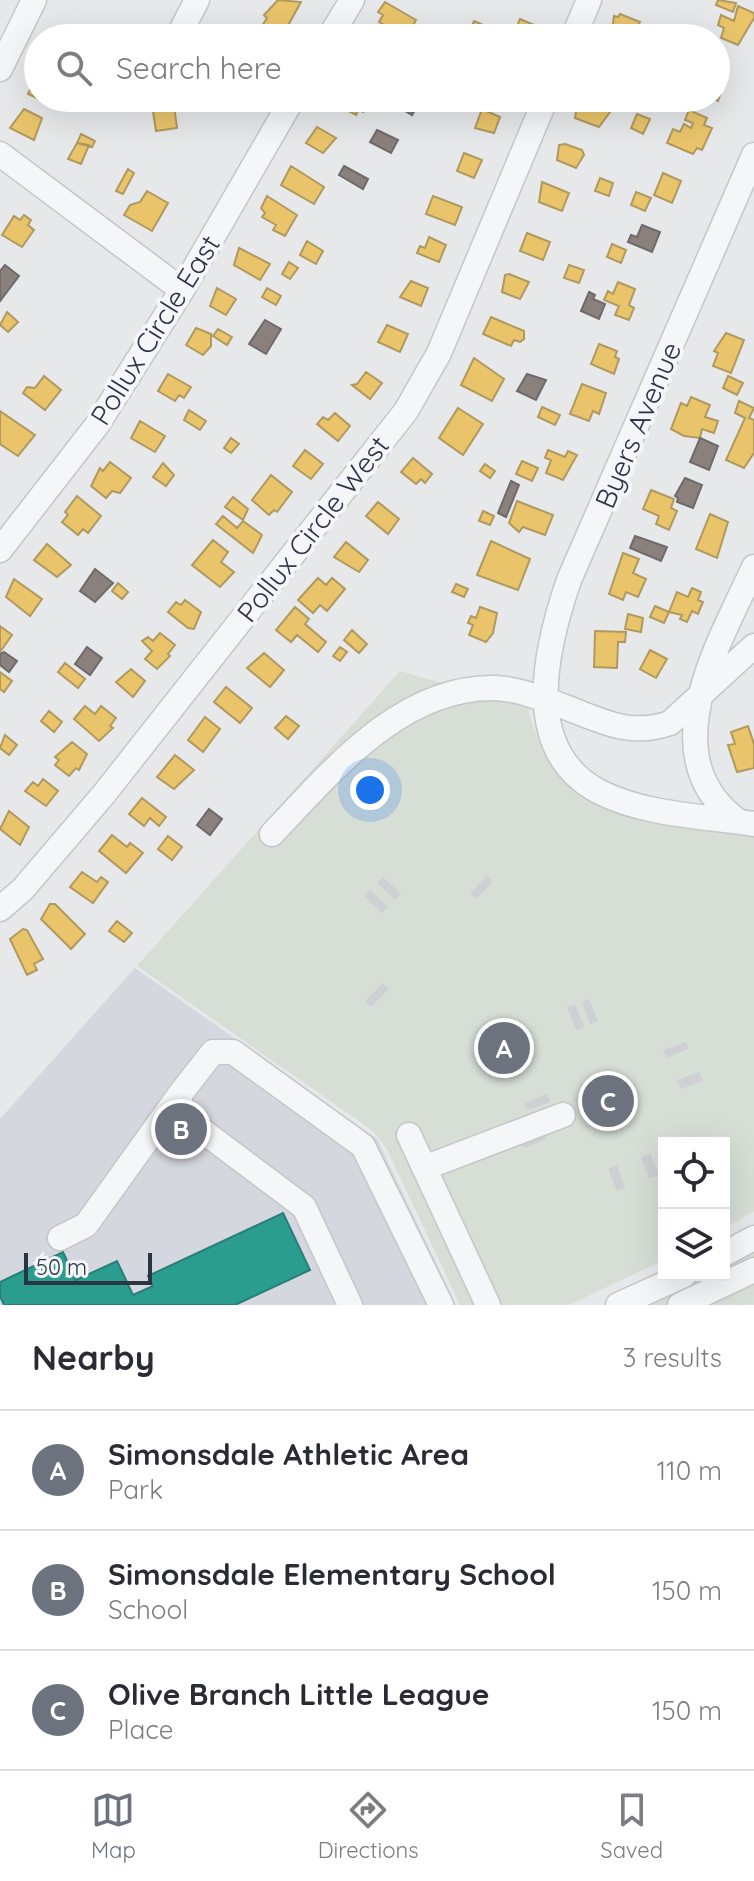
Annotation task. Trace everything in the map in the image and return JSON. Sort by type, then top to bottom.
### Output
[{"type":"street","points":[[0,69],[34,0]]},
{"type":"street","points":[[185,24],[197,0]]},
{"type":"street","points":[[337,24],[352,0]]},
{"type":"street","points":[[579,24],[589,0]]},
{"type":"street","name":"Pollux Circle East","points":[[0,550],[97,425],[182,290],[285,112]]},
{"type":"street","name":"Pollux Circle West","points":[[0,909],[23,889],[104,794],[406,411],[439,353],[540,112]]},
{"type":"street","points":[[0,154],[182,290]]},
{"type":"street","name":"Byers Avenue","points":[[746,822],[669,811],[599,791],[579,778],[563,760],[550,730],[545,700],[551,644],[569,580],[754,155]]},
{"type":"street","points":[[746,822],[715,800],[697,766],[693,728],[701,694],[754,567]]},
{"type":"street","points":[[272,834],[339,764],[371,737],[424,704],[449,694],[485,689],[516,690],[608,725],[635,730],[670,723],[754,646]]},
{"type":"street","points":[[60,1238],[86,1225],[208,1056],[226,1049],[363,1146],[438,1304],[483,1295],[409,1135]]},
{"type":"street","points":[[180,1094],[177,1107],[184,1119],[304,1207],[350,1305]]},
{"type":"street","points":[[424,1168],[563,1115]]},
{"type":"street","points":[[730,1251],[754,1238]]},
{"type":"street","points":[[680,1305],[754,1270]]},
{"type":"street","points":[[618,1305],[671,1281]]},
{"type":"shaded area","points":[[400,671],[528,708],[541,747],[561,776],[586,797],[614,811],[647,821],[754,837],[754,1211],[730,1225],[730,1137],[658,1137],[658,1263],[569,1305],[460,1305],[386,1147],[373,1131],[137,966]]},
{"type":"shaded area","points":[[135,968],[377,1139],[456,1305],[0,1305],[0,1119]]},
{"type":"shaded area","points":[[754,1249],[754,1305],[644,1305],[690,1281],[730,1281],[730,1261]]},
{"type":"building: Homes","points":[[278,0],[301,2],[289,24],[263,24],[267,18],[264,15]]},
{"type":"building: Homes","points":[[718,0],[736,3],[733,12],[716,5]]},
{"type":"building: Homes","points":[[385,2],[416,20],[414,24],[382,24],[379,22],[383,15],[378,12]]},
{"type":"building: Homes","points":[[738,6],[754,13],[738,45],[730,42],[730,24],[718,24],[721,15],[734,21]]},
{"type":"building: Homes","points":[[620,14],[640,22],[613,24],[614,16]]},
{"type":"building: Homes","points":[[24,109],[24,112],[42,118],[34,140],[10,128]]},
{"type":"building: Homes","points":[[153,112],[175,112],[177,128],[156,131]]},
{"type":"building: Homes","points":[[481,112],[500,117],[494,133],[475,128]]},
{"type":"building: Homes","points":[[576,112],[610,112],[599,127],[575,118]]},
{"type":"building: Homes","points":[[688,112],[694,112],[707,118],[704,125],[712,128],[702,150],[697,148],[693,154],[667,143],[673,129],[680,132],[684,124],[691,128],[693,123],[685,120]]},
{"type":"building: Homes","points":[[637,114],[650,119],[643,134],[631,128]]},
{"type":"building: Homes","points":[[317,127],[336,138],[323,153],[306,143]]},
{"type":"building: Homes","points":[[81,134],[95,141],[92,147],[77,143]]},
{"type":"building: Homes","points":[[77,143],[89,145],[81,164],[68,159]]},
{"type":"building: Homes","points":[[559,145],[582,150],[584,155],[576,168],[557,160]]},
{"type":"building: Homes","points":[[464,153],[482,160],[474,178],[457,171]]},
{"type":"building: Homes","points":[[291,166],[324,187],[314,204],[281,185]]},
{"type":"building: Homes","points":[[128,169],[134,173],[123,194],[116,191]]},
{"type":"building: Homes","points":[[663,173],[681,181],[672,203],[654,195]]},
{"type":"building: Homes","points":[[600,178],[613,183],[609,196],[595,191]]},
{"type":"building: Homes","points":[[542,182],[569,193],[562,211],[539,202]]},
{"type":"building: Homes","points":[[147,191],[168,203],[152,231],[124,215],[130,205],[140,202]]},
{"type":"building: Homes","points":[[636,192],[651,198],[645,211],[631,205]]},
{"type":"building: Homes","points":[[267,196],[297,215],[285,236],[273,230],[276,225],[262,217],[265,213],[261,208]]},
{"type":"building: Homes","points":[[433,196],[462,207],[455,225],[426,214]]},
{"type":"building: Homes","points":[[24,215],[31,220],[28,225],[34,230],[22,247],[2,235],[14,216],[20,220]]},
{"type":"building: Homes","points":[[527,233],[550,242],[543,260],[520,251]]},
{"type":"building: Homes","points":[[429,237],[446,245],[439,262],[417,253],[420,246],[425,248]]},
{"type":"building: Homes","points":[[307,241],[323,251],[316,264],[300,255]]},
{"type":"building: Homes","points":[[612,244],[626,250],[621,263],[607,257]]},
{"type":"building: Homes","points":[[239,248],[270,264],[260,280],[234,265]]},
{"type":"building: Homes","points":[[289,262],[298,268],[290,279],[282,274]]},
{"type":"building: Homes","points":[[569,265],[584,270],[579,283],[564,278]]},
{"type":"building: Homes","points":[[505,275],[529,282],[520,299],[502,292]]},
{"type":"building: Homes","points":[[411,281],[428,288],[421,306],[400,297]]},
{"type":"building: Homes","points":[[618,282],[635,289],[629,305],[634,308],[629,320],[615,315],[619,306],[604,300],[608,291],[613,294]]},
{"type":"building: Homes","points":[[217,288],[236,299],[226,315],[210,306]]},
{"type":"building: Homes","points":[[267,288],[281,296],[276,305],[262,297]]},
{"type":"building: Homes","points":[[7,312],[18,322],[8,332],[0,325]]},
{"type":"building: Homes","points":[[491,317],[524,331],[524,339],[520,342],[514,340],[511,346],[483,334]]},
{"type":"building: Homes","points":[[387,325],[408,334],[400,352],[378,342]]},
{"type":"building: Homes","points":[[196,328],[211,334],[211,346],[203,355],[186,345]]},
{"type":"building: Homes","points":[[218,329],[232,337],[227,345],[213,336]]},
{"type":"building: Homes","points":[[726,333],[744,340],[731,373],[713,366],[718,353],[714,351]]},
{"type":"building: Homes","points":[[599,344],[617,351],[615,357],[619,359],[614,374],[591,364]]},
{"type":"building: Homes","points":[[474,358],[504,379],[492,401],[461,385]]},
{"type":"building: Homes","points":[[366,372],[382,383],[370,399],[352,385],[357,384]]},
{"type":"building: Homes","points":[[168,374],[191,387],[184,398],[179,395],[175,401],[158,391]]},
{"type":"building: Homes","points":[[44,376],[61,390],[45,410],[23,393],[27,387],[35,388]]},
{"type":"building: Homes","points":[[728,376],[743,383],[737,395],[723,388]]},
{"type":"building: Homes","points":[[582,384],[606,393],[599,414],[593,411],[589,421],[570,414]]},
{"type":"building: Homes","points":[[691,397],[710,405],[705,417],[718,421],[714,433],[702,429],[700,438],[684,436],[671,429],[681,403],[687,406]]},
{"type":"building: Homes","points":[[739,401],[754,408],[749,418],[754,420],[754,453],[744,468],[726,460],[745,418],[735,413]]},
{"type":"building: Homes","points":[[542,407],[560,415],[555,425],[538,417]]},
{"type":"building: Homes","points":[[458,408],[483,424],[463,455],[439,438]]},
{"type":"building: Homes","points":[[189,410],[206,421],[200,430],[184,420]]},
{"type":"building: Homes","points":[[0,411],[35,435],[18,456],[0,444]]},
{"type":"building: Homes","points":[[335,413],[350,426],[338,441],[317,424],[323,417],[328,420]]},
{"type":"building: Homes","points":[[140,421],[165,436],[155,452],[131,438]]},
{"type":"building: Homes","points":[[231,438],[239,444],[231,453],[224,448]]},
{"type":"building: Homes","points":[[305,450],[323,464],[311,479],[293,466]]},
{"type":"building: Homes","points":[[548,450],[565,457],[568,451],[577,455],[563,480],[546,473],[551,460],[545,458]]},
{"type":"building: Homes","points":[[413,458],[432,474],[425,483],[421,479],[416,484],[401,472]]},
{"type":"building: Homes","points":[[522,461],[538,468],[532,481],[516,474]]},
{"type":"building: Homes","points":[[110,462],[131,478],[120,493],[112,491],[106,498],[91,486],[100,468],[103,471]]},
{"type":"building: Homes","points":[[163,463],[174,475],[166,486],[153,477]]},
{"type":"building: Homes","points":[[485,464],[495,471],[490,478],[480,471]]},
{"type":"building: Homes","points":[[271,475],[292,492],[277,512],[274,510],[269,515],[252,500]]},
{"type":"building: Homes","points":[[651,490],[674,499],[671,508],[677,511],[669,530],[656,524],[659,516],[643,509]]},
{"type":"building: Homes","points":[[77,496],[101,516],[88,533],[83,529],[78,535],[62,522]]},
{"type":"building: Homes","points":[[233,497],[248,509],[243,520],[225,507]]},
{"type":"building: Homes","points":[[517,501],[553,515],[545,535],[523,527],[519,532],[509,523]]},
{"type":"building: Homes","points":[[378,502],[399,519],[388,534],[366,516]]},
{"type":"building: Homes","points":[[483,511],[494,516],[490,525],[479,521]]},
{"type":"building: Homes","points":[[710,514],[728,522],[717,558],[696,549]]},
{"type":"building: Homes","points":[[223,516],[237,528],[243,521],[262,535],[253,553],[216,524]]},
{"type":"building: Homes","points":[[213,540],[228,552],[221,562],[234,572],[220,587],[192,565]]},
{"type":"building: Homes","points":[[491,541],[530,559],[518,590],[477,575]]},
{"type":"building: Homes","points":[[346,542],[368,560],[359,572],[334,557]]},
{"type":"building: Homes","points":[[47,544],[71,565],[57,577],[34,560]]},
{"type":"building: Homes","points":[[623,553],[639,559],[633,573],[646,579],[638,597],[626,592],[623,600],[609,594]]},
{"type":"building: Homes","points":[[318,578],[326,585],[332,578],[345,589],[327,611],[320,605],[313,613],[298,600]]},
{"type":"building: Homes","points":[[14,579],[42,599],[30,616],[6,597]]},
{"type":"building: Homes","points":[[118,583],[128,592],[122,599],[112,591]]},
{"type":"building: Homes","points":[[456,584],[468,589],[464,597],[452,592]]},
{"type":"building: Homes","points":[[692,588],[701,592],[698,600],[703,602],[698,614],[692,611],[687,622],[680,619],[682,615],[669,612],[677,592],[688,597]]},
{"type":"building: Homes","points":[[185,600],[201,612],[194,629],[188,628],[168,612],[176,602],[181,605]]},
{"type":"building: Homes","points":[[655,606],[669,612],[664,623],[650,617]]},
{"type":"building: Homes","points":[[295,607],[309,619],[305,624],[326,642],[318,652],[297,635],[291,642],[276,630]]},
{"type":"building: Homes","points":[[480,607],[497,613],[493,633],[486,642],[469,635],[473,625],[468,623],[471,616],[476,618]]},
{"type":"building: Homes","points":[[628,614],[643,618],[641,632],[625,629]]},
{"type":"building: Homes","points":[[0,626],[12,635],[0,652]]},
{"type":"building: Homes","points":[[352,630],[367,644],[359,653],[344,640]]},
{"type":"building: Homes","points":[[595,631],[626,632],[625,642],[618,642],[617,668],[594,667]]},
{"type":"building: Homes","points":[[160,633],[175,645],[168,654],[170,656],[157,669],[145,659],[152,651],[142,641],[148,637],[153,641]]},
{"type":"building: Homes","points":[[340,647],[347,652],[340,661],[333,656]]},
{"type":"building: Homes","points":[[650,650],[667,659],[656,678],[640,669]]},
{"type":"building: Homes","points":[[264,653],[284,670],[270,687],[247,668]]},
{"type":"building: Homes","points":[[65,663],[85,679],[78,688],[58,672]]},
{"type":"building: Homes","points":[[131,669],[145,681],[133,697],[116,682]]},
{"type":"building: Homes","points":[[0,672],[12,681],[4,692],[0,689]]},
{"type":"building: Homes","points":[[226,687],[252,708],[240,723],[214,702]]},
{"type":"building: Homes","points":[[85,706],[95,714],[101,706],[116,718],[110,726],[113,728],[99,741],[74,719]]},
{"type":"building: Homes","points":[[49,711],[62,722],[54,732],[41,721]]},
{"type":"building: Homes","points":[[286,716],[299,726],[288,739],[275,728]]},
{"type":"building: Homes","points":[[205,717],[220,729],[203,752],[188,740]]},
{"type":"building: Homes","points":[[748,726],[754,744],[754,768],[737,772],[728,745],[735,744],[731,732]]},
{"type":"building: Homes","points":[[5,735],[17,745],[9,755],[0,748]]},
{"type":"building: Homes","points":[[72,742],[87,754],[79,770],[76,768],[69,776],[55,765],[59,760],[55,757]]},
{"type":"building: Homes","points":[[175,755],[194,770],[174,789],[157,777]]},
{"type":"building: Homes","points":[[43,779],[58,791],[46,806],[25,791],[33,782],[38,786]]},
{"type":"building: Homes","points":[[142,798],[166,817],[159,826],[150,818],[144,826],[129,814]]},
{"type":"building: Homes","points":[[9,811],[29,827],[20,845],[0,829]]},
{"type":"building: Homes","points":[[112,835],[127,847],[130,843],[143,853],[126,873],[99,851]]},
{"type":"building: Homes","points":[[168,836],[182,847],[172,860],[158,849]]},
{"type":"building: Homes","points":[[82,872],[97,882],[101,877],[108,882],[93,903],[70,887]]},
{"type":"building: Homes","points":[[50,904],[55,904],[85,934],[71,949],[41,919]]},
{"type":"building: Homes","points":[[117,921],[132,933],[124,942],[109,931]]},
{"type":"building: Homes","points":[[23,929],[27,930],[43,959],[34,964],[37,970],[27,975],[10,939]]},
{"type":"building: Schools","points":[[283,1213],[310,1270],[235,1305],[4,1305],[0,1296],[0,1282],[63,1252],[76,1280],[117,1261],[133,1295],[153,1286],[148,1276]]},
{"type":"building: Industry","points":[[377,130],[398,140],[391,153],[370,142]]},
{"type":"building: Industry","points":[[344,166],[368,179],[363,189],[339,175]]},
{"type":"building: Industry","points":[[642,225],[660,232],[652,252],[628,242],[631,235],[637,237]]},
{"type":"building: Industry","points":[[5,265],[19,276],[0,301],[0,271]]},
{"type":"building: Industry","points":[[589,292],[595,295],[593,299],[605,304],[599,319],[581,311]]},
{"type":"building: Industry","points":[[265,320],[281,329],[266,354],[249,344]]},
{"type":"building: Industry","points":[[527,374],[546,380],[536,400],[517,391]]},
{"type":"building: Industry","points":[[700,438],[718,446],[709,470],[690,462]]},
{"type":"building: Industry","points":[[685,478],[702,485],[693,508],[677,502],[675,496]]},
{"type":"building: Industry","points":[[511,481],[519,485],[506,517],[498,513]]},
{"type":"building: Industry","points":[[635,536],[667,547],[661,561],[630,548]]},
{"type":"building: Industry","points":[[95,569],[113,583],[95,602],[80,591]]},
{"type":"building: Industry","points":[[87,647],[102,658],[90,675],[75,664]]},
{"type":"building: Industry","points":[[4,652],[17,661],[9,672],[0,665],[0,654]]},
{"type":"building: Industry","points":[[209,809],[222,819],[210,835],[197,825]]},
{"type":"building: Other","points":[[487,876],[493,882],[476,899],[470,893]]},
{"type":"building: Other","points":[[383,877],[401,894],[395,900],[377,883]]},
{"type":"building: Other","points":[[370,890],[388,907],[382,913],[364,896]]},
{"type":"building: Other","points":[[383,983],[389,989],[371,1007],[365,1001]]},
{"type":"building: Other","points":[[589,999],[598,1021],[590,1024],[582,1002]]},
{"type":"building: Other","points":[[575,1004],[584,1027],[576,1030],[567,1007]]},
{"type":"building: Other","points":[[686,1042],[688,1049],[666,1058],[663,1050]]},
{"type":"building: Other","points":[[699,1072],[703,1081],[681,1089],[677,1080]]},
{"type":"building: Other","points":[[626,1083],[633,1103],[590,1120],[582,1099]]},
{"type":"building: Other","points":[[547,1094],[550,1102],[527,1110],[525,1103]]},
{"type":"building: Other","points":[[543,1130],[546,1139],[524,1148],[520,1139]]},
{"type":"building: Other","points":[[650,1153],[658,1175],[649,1178],[641,1157]]},
{"type":"building: Other","points":[[617,1165],[625,1188],[617,1191],[608,1169]]},
{"type":"place","name":"Simonsdale Athletic Area","points":[[504,1048]]},
{"type":"place","name":"Olive Branch Little League","points":[[608,1101]]},
{"type":"place","name":"Simonsdale Elementary School","points":[[181,1129]]}]
